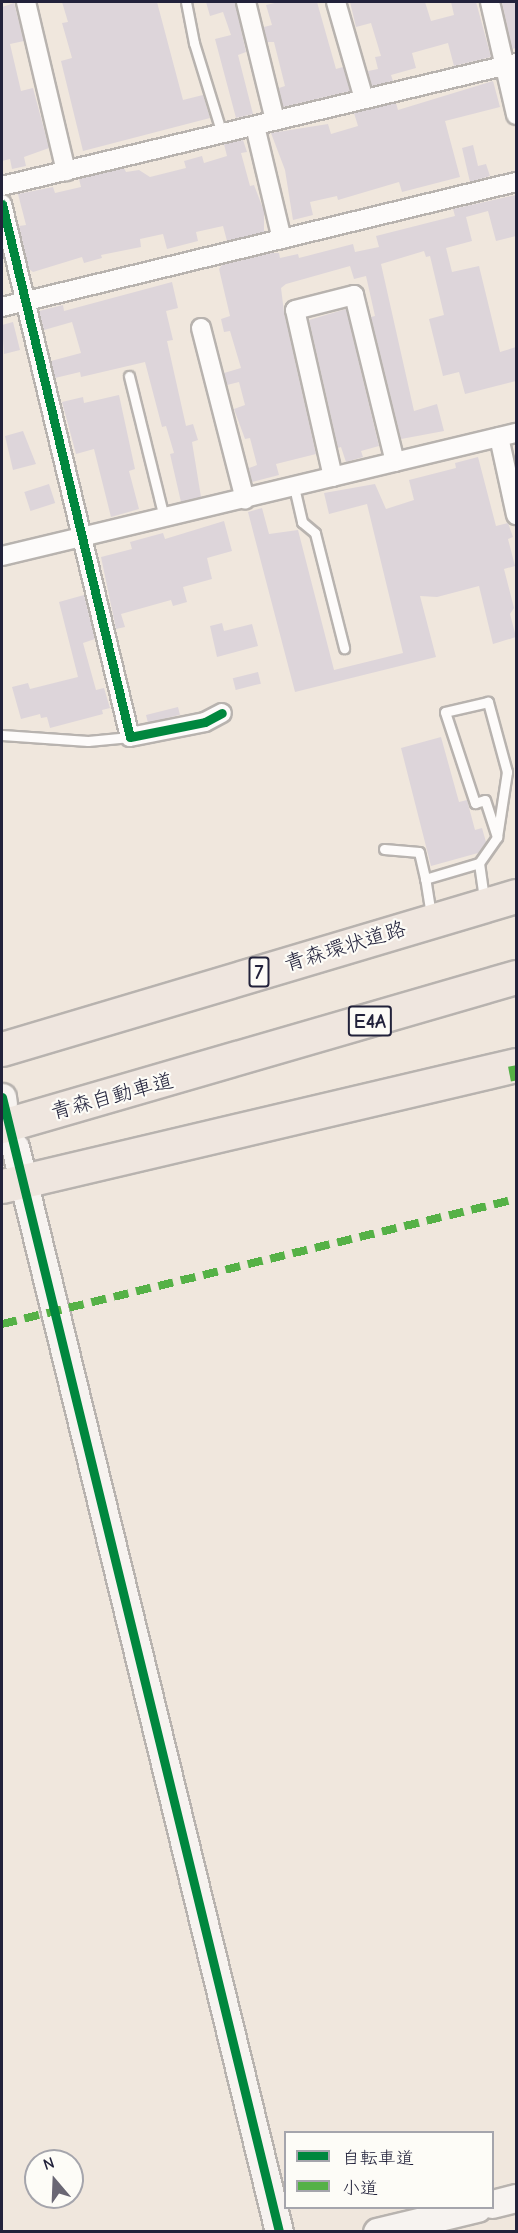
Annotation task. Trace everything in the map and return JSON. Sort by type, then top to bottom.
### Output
[{"type":"highway","name":"青森環状道路","points":[[2,1049],[516,896]]},
{"type":"highway","name":"青森自動車道","points":[[223,1065],[516,977]]},
{"type":"highway","name":"青森自動車道","points":[[5,1119],[516,994]]},
{"type":"highway","points":[[13,1183],[516,1065]]},
{"type":"street","points":[[26,2],[66,171]]},
{"type":"street","points":[[246,2],[275,120]]},
{"type":"street","points":[[336,2],[364,99]]},
{"type":"street","points":[[490,2],[511,64],[516,115]]},
{"type":"street","points":[[2,186],[511,64]]},
{"type":"street","points":[[255,126],[282,239]]},
{"type":"street","points":[[2,307],[516,182]]},
{"type":"street","points":[[2,204],[129,737],[205,722],[222,713]]},
{"type":"street","points":[[333,477],[295,310],[354,295],[395,462]]},
{"type":"street","points":[[201,328],[245,499]]},
{"type":"street","points":[[2,552],[245,499],[508,435],[516,515]]},
{"type":"street","points":[[5,1119],[13,1183],[279,2232]]},
{"type":"street","points":[[494,2204],[516,2198]]},
{"type":"street","points":[[377,2232],[473,2209]]},
{"type":"lane","points":[[186,2],[194,43],[222,134]]},
{"type":"lane","points":[[129,376],[164,517]]},
{"type":"lane","points":[[294,487],[302,522],[315,533],[344,648]]},
{"type":"lane","points":[[484,905],[479,863],[496,837],[507,772],[488,702],[445,712],[475,803],[485,800],[496,837]]},
{"type":"lane","points":[[2,735],[88,741],[129,737]]},
{"type":"lane","points":[[384,849],[419,852],[432,920]]},
{"type":"lane","points":[[425,879],[479,863]]},
{"type":"building","points":[[62,2],[157,2],[183,100],[203,95],[210,118],[83,151],[61,61],[72,58],[62,23],[68,22]]},
{"type":"building","points":[[206,2],[235,2],[246,52],[238,55],[253,114],[236,118],[215,39],[231,35],[223,12],[210,16]]},
{"type":"building","points":[[279,2],[317,2],[336,69],[343,67],[350,91],[283,107],[279,88],[285,86],[274,42],[267,42],[264,27],[272,25],[266,5]]},
{"type":"building","points":[[350,2],[425,2],[431,21],[454,15],[451,2],[476,2],[491,57],[454,66],[448,43],[412,53],[416,68],[391,75],[393,81],[372,86],[368,71],[378,69],[375,57],[381,56],[371,23],[356,27]]},
{"type":"building","points":[[502,2],[516,2],[516,48],[512,49]]},
{"type":"building","points":[[14,3],[24,41],[10,44],[21,91],[33,88],[49,148],[24,157],[26,166],[12,169],[10,159],[2,161],[2,7]]},
{"type":"building","points":[[493,81],[500,107],[445,121],[460,177],[402,192],[399,182],[338,200],[337,196],[310,202],[313,215],[293,220],[285,170],[271,133],[328,124],[331,134],[358,126],[354,113],[396,103],[398,110]]},
{"type":"building","points":[[243,140],[247,152],[241,153],[250,186],[254,185],[264,211],[264,232],[227,241],[223,226],[196,232],[198,241],[167,249],[163,234],[140,239],[141,247],[101,255],[102,258],[84,263],[82,257],[33,272],[29,269],[19,226],[26,225],[18,194],[53,187],[55,193],[81,187],[79,179],[124,168],[126,172],[139,170],[150,177],[186,168],[184,161],[202,156],[204,163],[227,156],[224,144]]},
{"type":"building","points":[[473,145],[478,166],[486,164],[490,176],[470,182],[462,148]]},
{"type":"building","points":[[516,195],[516,236],[496,241],[488,211],[466,217],[472,241],[446,248],[452,272],[479,266],[500,352],[516,347],[516,381],[465,394],[459,372],[443,376],[429,319],[444,315],[430,256],[426,257],[424,251],[381,264],[414,411],[437,404],[444,431],[401,439],[371,317],[375,316],[366,276],[354,279],[350,266],[286,284],[281,288],[284,312],[316,454],[276,464],[279,475],[252,482],[249,468],[257,465],[250,438],[245,439],[234,409],[245,405],[239,382],[227,385],[224,373],[241,368],[230,331],[224,332],[221,319],[230,316],[219,269],[222,265],[272,253],[279,253],[280,258],[298,254],[299,258],[353,244],[355,252],[379,247],[376,236],[455,216],[453,209]]},
{"type":"building","points":[[172,282],[178,308],[166,311],[173,340],[167,341],[186,426],[193,424],[198,440],[192,442],[201,497],[181,502],[170,454],[174,453],[166,426],[162,427],[145,362],[81,377],[80,372],[55,378],[51,361],[81,353],[72,322],[44,330],[39,311],[63,305],[64,311]]},
{"type":"building","points":[[346,309],[379,446],[361,451],[363,457],[346,462],[341,447],[338,448],[309,320]]},
{"type":"building","points":[[13,322],[20,350],[4,354],[2,325]]},
{"type":"building","points":[[119,395],[135,469],[129,471],[139,509],[111,517],[94,449],[76,454],[62,402],[83,397],[84,403]]},
{"type":"building","points":[[23,431],[36,464],[13,470],[5,436]]},
{"type":"building","points":[[478,457],[496,526],[508,523],[513,537],[508,539],[515,566],[504,569],[514,608],[510,614],[516,637],[493,644],[479,586],[437,597],[420,596],[436,657],[295,692],[248,512],[262,508],[269,534],[298,530],[334,670],[403,653],[367,504],[329,514],[324,493],[375,484],[386,509],[414,500],[409,480],[456,468],[455,463]]},
{"type":"building","points":[[49,484],[55,503],[30,511],[24,492]]},
{"type":"building","points":[[224,521],[232,551],[207,558],[212,579],[183,587],[187,602],[173,606],[171,600],[121,614],[125,627],[116,629],[101,557],[132,549],[130,542],[163,533],[165,539]]},
{"type":"building","points":[[84,595],[95,639],[83,643],[96,690],[104,688],[110,708],[102,710],[103,714],[50,728],[47,717],[41,718],[40,714],[21,719],[12,687],[28,683],[30,689],[78,677],[59,602]]},
{"type":"building","points":[[222,623],[224,631],[252,624],[258,646],[217,657],[210,626]]},
{"type":"building","points":[[258,672],[261,684],[236,690],[233,678]]},
{"type":"building","points":[[178,707],[180,715],[148,723],[146,715]]},
{"type":"building","points":[[441,737],[459,802],[467,800],[475,830],[482,828],[486,842],[478,853],[431,866],[401,748]]},
{"type":"marked path","points":[[512,1066],[516,1087]]},
{"type":"marked path","points":[[2,1324],[516,1199]]},
{"type":"cycle path","points":[[2,204],[130,737],[205,722],[222,713]]},
{"type":"cycle path","points":[[2,1097],[279,2232]]}]
